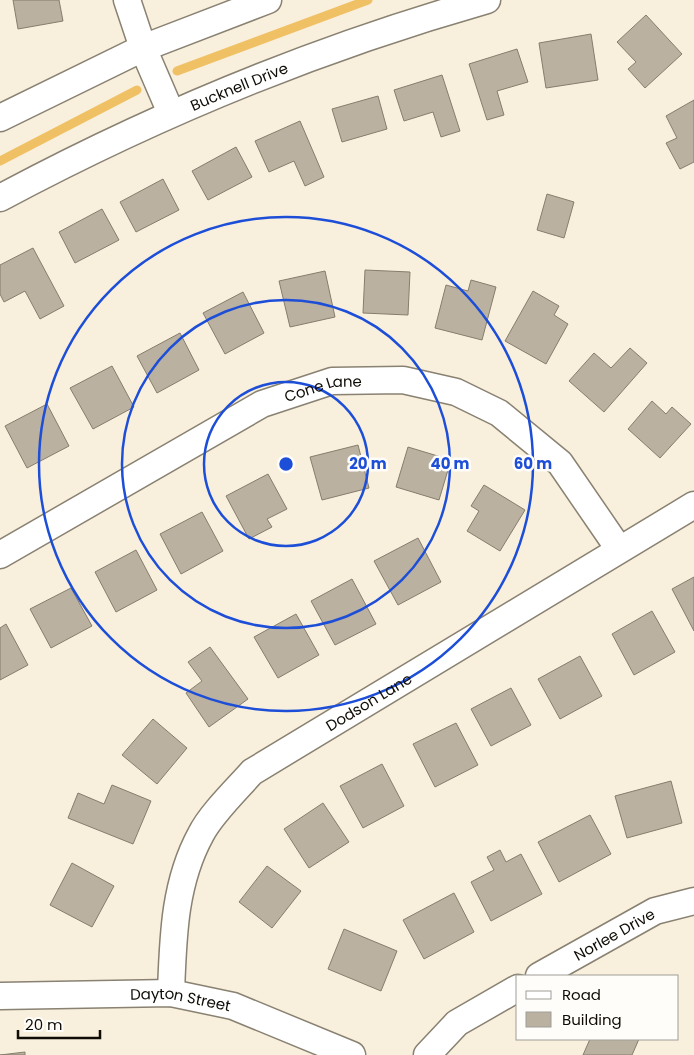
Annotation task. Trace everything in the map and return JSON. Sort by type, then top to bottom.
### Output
[{"type":"street","points":[[127,0],[143,48],[171,113]]},
{"type":"street","points":[[0,118],[143,48],[268,0]]},
{"type":"street","name":"Bucknell Drive","points":[[0,198],[171,113],[314,56],[431,16],[487,0]]},
{"type":"street","name":"Cone Lane","points":[[0,555],[262,404],[332,381],[403,380],[456,392],[499,413],[560,464],[619,549]]},
{"type":"street","name":"Dodson Lane","points":[[171,993],[174,915],[187,868],[202,832],[252,772],[694,505]]},
{"type":"street","name":"Norlee Drive","points":[[541,975],[655,911],[694,901]]},
{"type":"street","points":[[427,1055],[457,1022],[516,989]]},
{"type":"street","name":"Dayton Street","points":[[0,996],[171,993],[233,1006],[352,1055]]},
{"type":"building","points":[[13,0],[59,0],[63,21],[18,29]]},
{"type":"building","points":[[646,15],[682,54],[645,88],[628,69],[636,62],[617,42]]},
{"type":"building","points":[[591,34],[598,80],[546,88],[539,43]]},
{"type":"building","points":[[517,49],[528,82],[497,91],[504,115],[487,120],[469,64]]},
{"type":"building","points":[[442,75],[460,131],[441,137],[433,112],[404,121],[394,90]]},
{"type":"building","points":[[378,96],[387,129],[342,142],[332,109]]},
{"type":"building","points":[[694,100],[694,162],[680,169],[666,143],[677,138],[666,116]]},
{"type":"building","points":[[300,121],[324,177],[305,186],[294,161],[269,172],[255,141]]},
{"type":"building","points":[[236,147],[252,177],[208,200],[192,171]]},
{"type":"building","points":[[163,179],[179,210],[136,232],[120,202]]},
{"type":"building","points":[[547,194],[574,202],[564,238],[537,230]]},
{"type":"building","points":[[102,209],[119,240],[75,263],[59,232]]},
{"type":"building","points":[[33,248],[64,306],[40,319],[25,291],[4,302],[0,294],[0,265]]},
{"type":"building","points":[[365,270],[410,272],[408,315],[363,313]]},
{"type":"building","points":[[325,271],[335,317],[290,327],[279,281]]},
{"type":"building","points":[[471,280],[496,287],[482,340],[435,328],[446,285],[468,291]]},
{"type":"building","points":[[533,291],[559,306],[554,315],[568,324],[546,364],[505,341]]},
{"type":"building","points":[[243,292],[264,333],[225,354],[203,313]]},
{"type":"building","points":[[180,333],[199,370],[157,393],[137,356]]},
{"type":"building","points":[[630,348],[647,363],[604,412],[569,381],[594,353],[611,368]]},
{"type":"building","points":[[112,366],[134,407],[93,429],[70,388]]},
{"type":"building","points":[[652,401],[666,414],[672,407],[691,424],[660,458],[628,429]]},
{"type":"building","points":[[47,404],[69,446],[27,468],[5,426]]},
{"type":"building","points":[[358,445],[369,488],[322,500],[310,457]]},
{"type":"building","points":[[408,447],[451,460],[439,500],[396,487]]},
{"type":"building","points":[[268,474],[287,509],[267,519],[272,527],[249,539],[226,496]]},
{"type":"building","points":[[484,485],[525,510],[500,551],[467,531],[479,511],[471,506]]},
{"type":"building","points":[[202,512],[223,551],[181,574],[160,534]]},
{"type":"building","points":[[418,538],[441,582],[398,605],[374,561]]},
{"type":"building","points":[[136,550],[157,590],[116,612],[95,572]]},
{"type":"building","points":[[694,577],[694,631],[672,589]]},
{"type":"building","points":[[352,579],[376,624],[335,645],[311,601]]},
{"type":"building","points":[[71,588],[92,626],[51,648],[30,609]]},
{"type":"building","points":[[652,611],[675,652],[634,675],[612,634]]},
{"type":"building","points":[[296,614],[319,655],[278,678],[254,637]]},
{"type":"building","points":[[6,624],[28,665],[0,680],[0,628]]},
{"type":"building","points":[[210,647],[248,699],[209,727],[186,693],[202,681],[188,662]]},
{"type":"building","points":[[580,656],[602,696],[560,719],[538,679]]},
{"type":"building","points":[[511,688],[531,725],[491,746],[471,709]]},
{"type":"building","points":[[153,719],[187,748],[157,784],[122,755]]},
{"type":"building","points":[[456,723],[478,765],[435,787],[413,744]]},
{"type":"building","points":[[382,764],[404,806],[363,828],[340,786]]},
{"type":"building","points":[[671,781],[682,823],[627,838],[615,796]]},
{"type":"building","points":[[112,785],[151,801],[133,844],[68,818],[78,793],[104,804]]},
{"type":"building","points":[[323,803],[349,842],[309,868],[284,829]]},
{"type":"building","points":[[590,815],[611,854],[559,882],[538,842]]},
{"type":"building","points":[[500,850],[506,862],[521,854],[542,894],[491,921],[471,882],[494,870],[487,857]]},
{"type":"building","points":[[72,863],[114,886],[92,927],[50,905]]},
{"type":"building","points":[[267,866],[301,891],[272,928],[239,902]]},
{"type":"building","points":[[454,893],[474,932],[424,959],[403,920]]},
{"type":"building","points":[[344,929],[397,951],[381,991],[328,969]]},
{"type":"building","points":[[590,1040],[639,1040],[632,1055],[583,1055]]},
{"type":"building","points":[[25,1052],[25,1055],[0,1055]]},
{"type":"waterway","points":[[177,71],[368,0]]},
{"type":"waterway","points":[[0,161],[137,90]]}]
